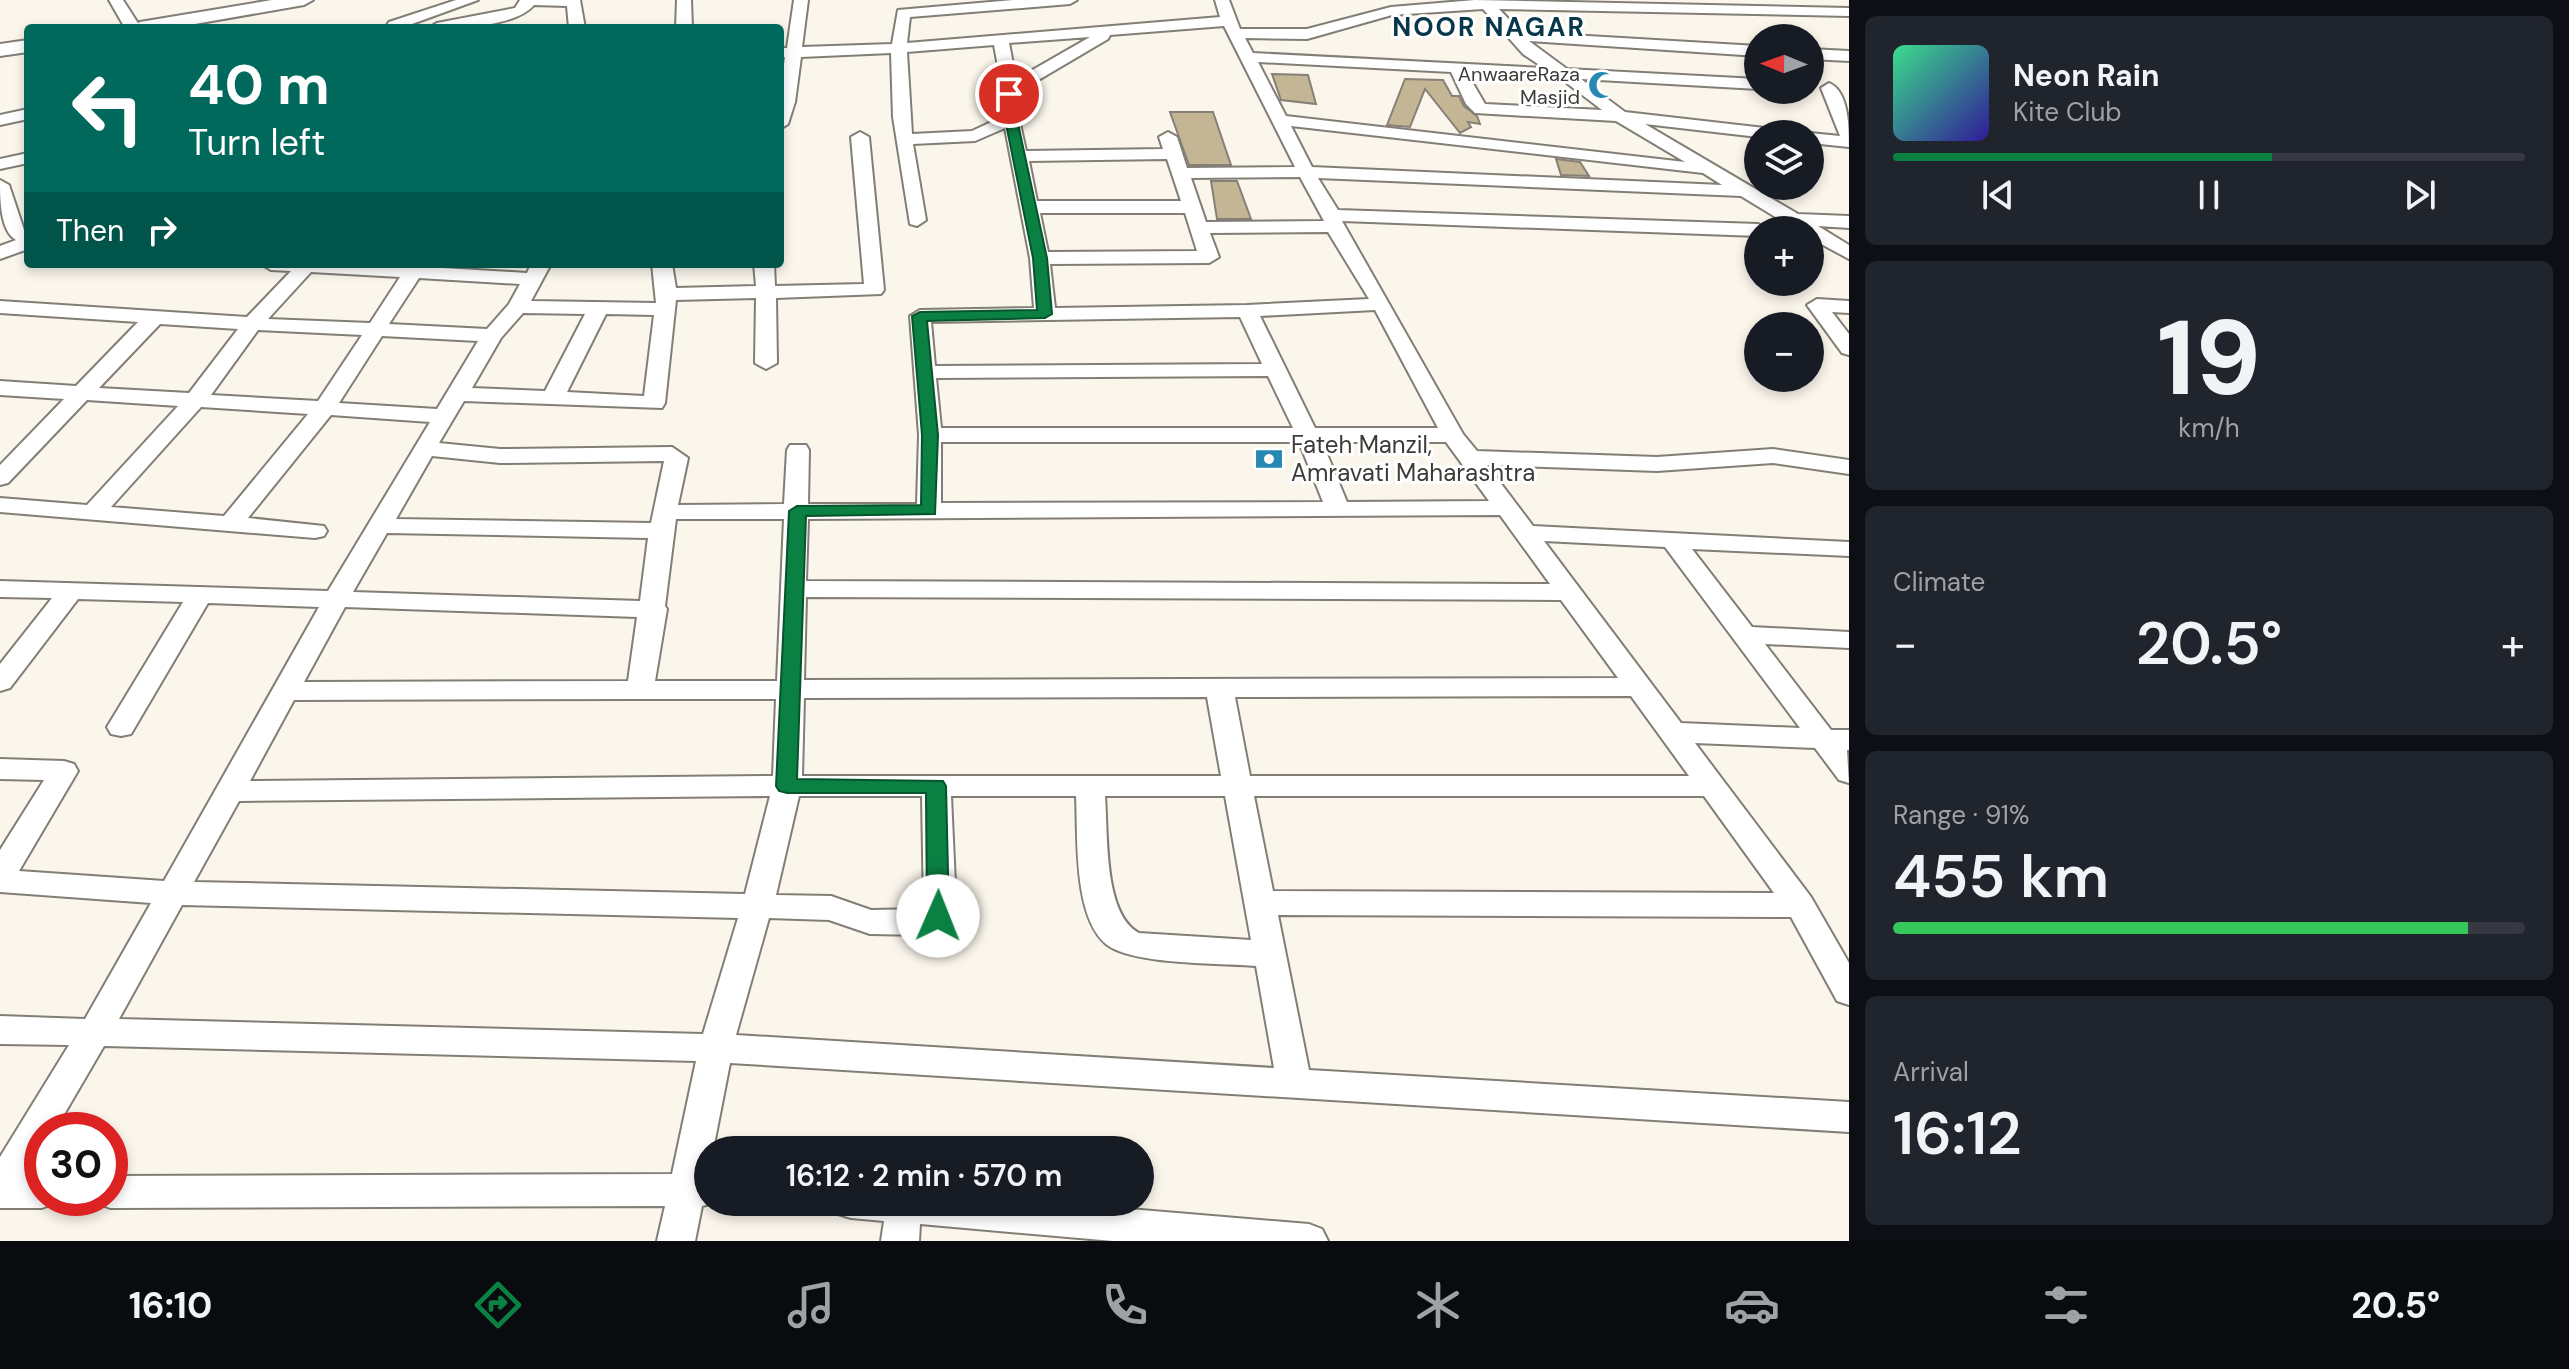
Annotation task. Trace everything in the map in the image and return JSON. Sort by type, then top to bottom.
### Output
[{"type":"main road","points":[[171,24],[269,2],[304,0]]},
{"type":"main road","points":[[0,50],[24,47]]},
{"type":"street","points":[[116,0],[131,24]]},
{"type":"street","points":[[397,24],[471,0]]},
{"type":"street","points":[[482,0],[486,23],[520,12],[528,1],[580,1],[577,24]]},
{"type":"street","points":[[684,0],[684,24]]},
{"type":"street","points":[[784,111],[787,102],[787,52],[801,0]]},
{"type":"street","points":[[917,220],[905,139],[897,48],[903,7],[1070,0]]},
{"type":"street","points":[[787,52],[897,48],[1111,32],[1228,18],[1307,34],[1391,11],[1485,2],[1788,6],[1849,12]]},
{"type":"street","points":[[1485,2],[1528,51],[1620,116],[1705,170],[1744,190]]},
{"type":"street","points":[[1228,18],[1306,172],[1453,435],[1800,905],[1849,992]]},
{"type":"street","points":[[905,139],[975,136],[1013,114],[1028,79],[1111,32]]},
{"type":"street","points":[[1517,36],[1744,50]]},
{"type":"street","points":[[1000,40],[1006,56],[1018,156],[1040,258],[1045,314]]},
{"type":"street","points":[[1824,55],[1849,56]]},
{"type":"street","points":[[1249,57],[1744,83]]},
{"type":"street","points":[[1457,68],[1474,104],[1481,109],[1620,116],[1744,130]]},
{"type":"street","points":[[1824,88],[1849,89]]},
{"type":"street","points":[[1824,139],[1849,140],[1829,88]]},
{"type":"street","points":[[0,120],[24,115]]},
{"type":"street","points":[[1279,120],[1705,170]]},
{"type":"street","points":[[518,307],[598,309],[766,292],[874,290],[860,137]]},
{"type":"street","points":[[1018,156],[1174,155],[1306,172],[1744,191]]},
{"type":"street","points":[[1040,258],[1209,257],[1174,155]]},
{"type":"street","points":[[0,164],[24,159]]},
{"type":"street","points":[[24,195],[2,192],[16,233],[24,238]]},
{"type":"street","points":[[1761,200],[1787,216]]},
{"type":"street","points":[[1029,207],[1190,207]]},
{"type":"street","points":[[1199,228],[1333,221],[1744,230]]},
{"type":"street","points":[[1824,226],[1849,222]]},
{"type":"street","points":[[1824,238],[1849,253]]},
{"type":"street","points":[[0,253],[24,242]]},
{"type":"street","points":[[92,514],[194,402],[252,324],[305,268]]},
{"type":"street","points":[[24,1192],[0,1191],[94,1034],[337,598],[492,335],[518,307],[537,272],[414,268],[325,408],[231,523]]},
{"type":"street","points":[[0,388],[325,408],[451,405],[553,398],[654,403],[666,302],[662,268]]},
{"type":"street","points":[[764,268],[766,363]]},
{"type":"street","points":[[929,510],[930,435],[920,316],[1247,311],[1382,304]]},
{"type":"street","points":[[1849,307],[1817,305],[1849,349]]},
{"type":"street","points":[[0,307],[252,324],[492,335]]},
{"type":"street","points":[[553,398],[598,309]]},
{"type":"street","points":[[1247,311],[1308,436],[1338,509]]},
{"type":"street","points":[[0,478],[155,317]]},
{"type":"street","points":[[924,372],[1276,370]]},
{"type":"street","points":[[930,435],[1453,435]]},
{"type":"street","points":[[425,449],[500,456],[670,454],[676,458],[663,522],[654,609],[640,691]]},
{"type":"street","points":[[705,1136],[716,1048],[757,907],[787,786],[798,450]]},
{"type":"street","points":[[1469,458],[1657,464],[1773,456],[1849,467]]},
{"type":"street","points":[[0,505],[315,531]]},
{"type":"street","points":[[380,526],[663,522],[797,511],[1507,508]]},
{"type":"street","points":[[1525,533],[1849,549]]},
{"type":"street","points":[[1673,541],[1744,635],[1836,739],[1849,773]]},
{"type":"street","points":[[0,589],[654,609]]},
{"type":"street","points":[[794,589],[1569,592]]},
{"type":"street","points":[[0,682],[71,591]]},
{"type":"street","points":[[121,727],[200,595]]},
{"type":"street","points":[[1744,635],[1849,640]]},
{"type":"street","points":[[284,691],[640,691],[792,687],[1639,687]]},
{"type":"street","points":[[1219,687],[1294,1083]]},
{"type":"street","points":[[1672,732],[1836,739]]},
{"type":"street","points":[[0,769],[64,771],[0,878],[174,893],[831,908],[870,922],[932,921],[938,916],[936,786]]},
{"type":"street","points":[[232,791],[787,786],[1712,786]]},
{"type":"street","points":[[1090,786],[1100,903],[1111,929],[1123,940],[1137,945],[1270,954]]},
{"type":"street","points":[[1261,903],[1800,905]]},
{"type":"street","points":[[0,1030],[716,1048],[1849,1117]]},
{"type":"street","points":[[128,1192],[694,1189]]},
{"type":"street","points":[[676,1241],[694,1200]]},
{"type":"street","points":[[883,1216],[902,1224],[1309,1241]]},
{"type":"building","points":[[1272,74],[1308,75],[1316,104],[1281,100]]},
{"type":"building","points":[[1405,79],[1443,80],[1452,96],[1459,96],[1480,124],[1468,122],[1471,127],[1460,133],[1425,89],[1410,127],[1387,125]]},
{"type":"building","points":[[1170,112],[1213,112],[1231,165],[1189,165]]},
{"type":"building","points":[[1556,159],[1580,162],[1589,176],[1561,175]]},
{"type":"building","points":[[1211,181],[1237,181],[1251,219],[1217,219]]},
{"type":"place","name":"AnwaareRaza Masjid","points":[[1602,85]]},
{"type":"place","name":"Fateh Manzil, Amravati Maharashtra","points":[[1269,459]]},
{"type":"district","name":"NOOR NAGAR","points":[[1489,27]]},
{"type":"route","points":[[938,916],[936,786],[787,786],[797,511],[929,510],[930,435],[920,316],[1045,314],[1040,258],[1011,119],[1014,109],[1009,94]]}]
